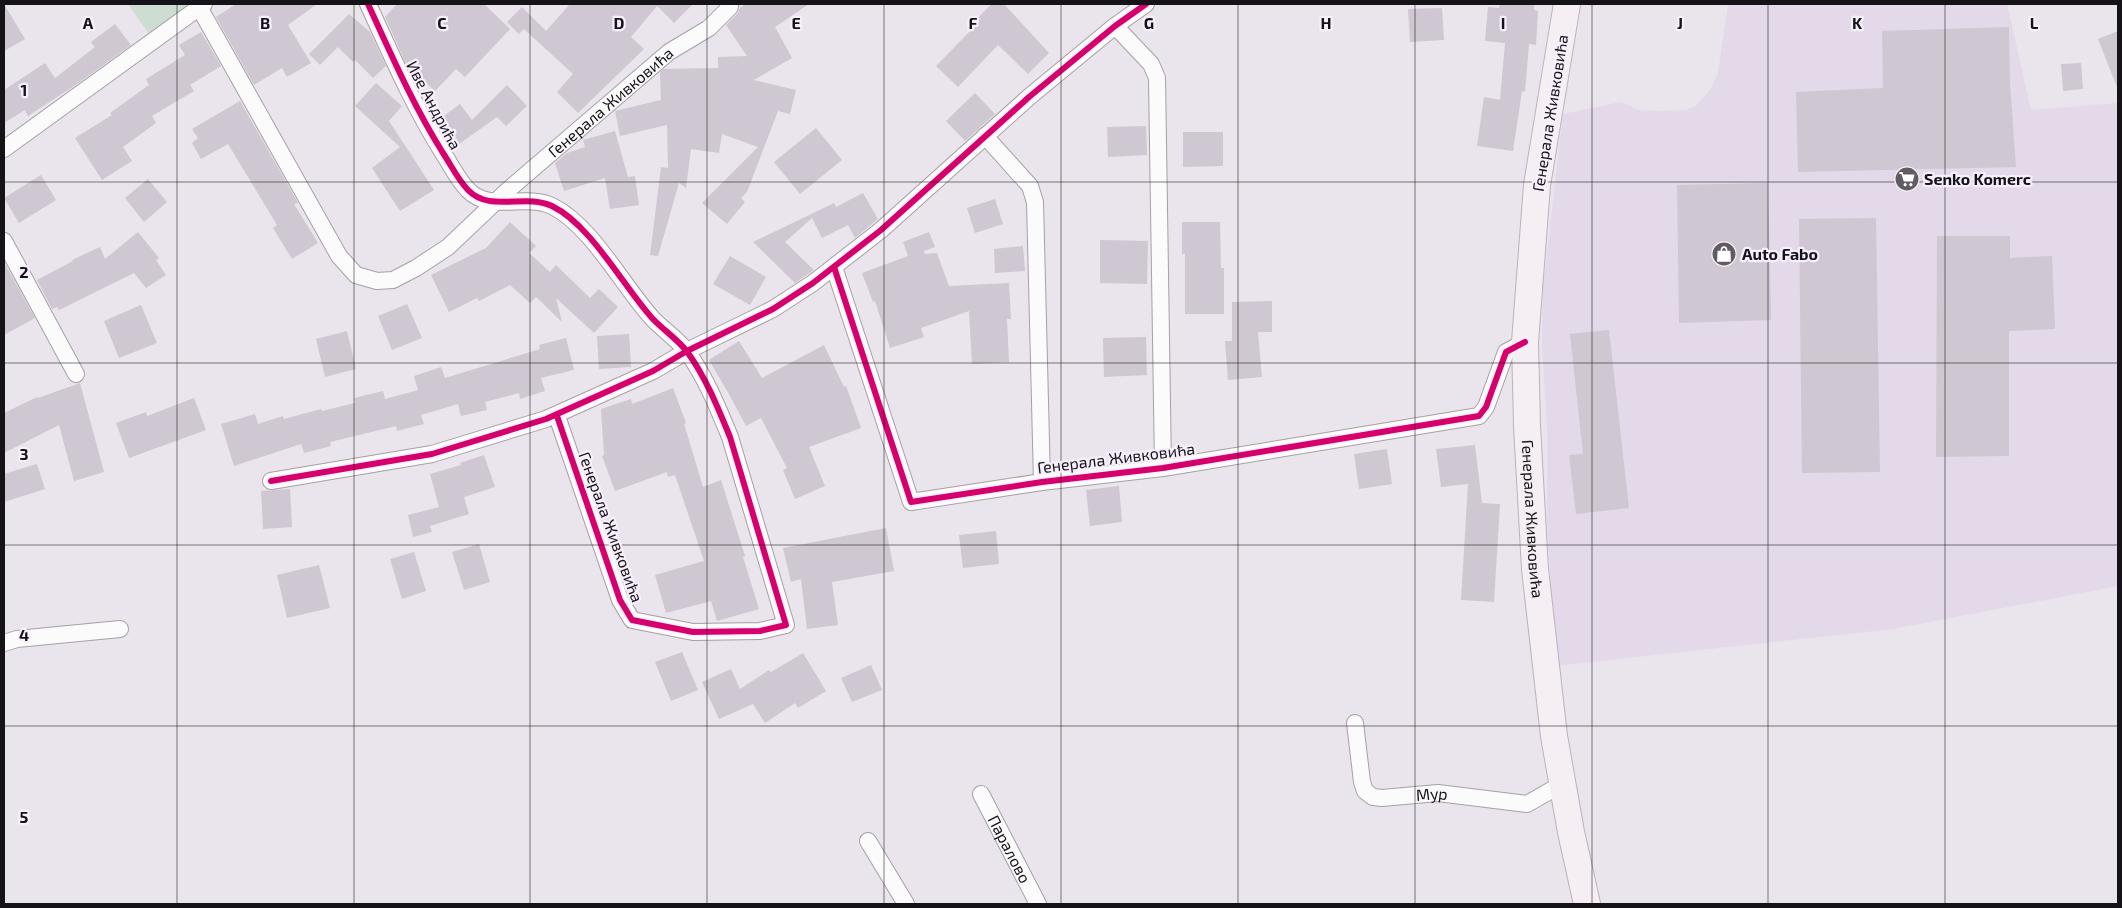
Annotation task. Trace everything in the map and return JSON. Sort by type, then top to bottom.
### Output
[{"type":"main road","name":"Генерала Живковића","points":[[1562,784],[1549,694],[1530,515],[1525,342],[1537,185],[1567,4]]},
{"type":"main road","points":[[1562,784],[1587,904]]},
{"type":"street","name":"Иве Андрића","points":[[368,4],[418,110],[459,178],[475,196],[495,202]]},
{"type":"street","points":[[271,481],[432,454],[557,416],[653,371],[687,351],[773,308],[834,267],[881,230],[921,196],[985,136],[1115,26],[1146,4]]},
{"type":"street","name":"Генерала Живковића","points":[[201,6],[339,256],[356,274],[377,281],[393,280],[416,268],[448,247],[495,202],[669,52],[709,28],[730,7]]},
{"type":"street","points":[[4,149],[201,6]]},
{"type":"street","name":"Генерала Живковића","points":[[1115,26],[1151,64],[1157,78],[1163,468]]},
{"type":"street","name":"Генерала Живковића","points":[[985,136],[1030,186],[1035,202],[1042,482]]},
{"type":"street","name":"Генерала Живковића","points":[[495,202],[534,201],[560,211],[588,236],[652,318],[687,351],[720,411],[730,437],[786,625],[760,631],[693,632],[632,620],[620,600],[557,416]]},
{"type":"street","points":[[4,240],[76,374]]},
{"type":"street","name":"Генерала Живковића","points":[[834,267],[911,502],[1042,482],[1163,468],[1479,416],[1486,407],[1506,352],[1525,342]]},
{"type":"street","points":[[4,643],[17,638],[120,629]]},
{"type":"street","name":"Мур","points":[[1355,723],[1362,782],[1365,791],[1373,797],[1438,794],[1526,804],[1562,784]]},
{"type":"street","name":"Паралово","points":[[981,794],[1038,904]]},
{"type":"street","points":[[868,841],[906,904]]},
{"type":"shaded area","points":[[128,4],[204,4],[154,41]]},
{"type":"shaded area","points":[[1728,4],[2007,4],[2031,110],[2118,103],[2118,586],[1893,629],[1555,666],[1547,518],[1547,429],[1542,346],[1543,288],[1563,114],[1621,102],[1639,110],[1685,110],[1696,106],[1712,87],[1718,73]]},
{"type":"building","points":[[4,4],[25,39],[4,51]]},
{"type":"building","points":[[236,4],[317,4],[288,25],[311,63],[287,77],[282,68],[254,85],[216,17]]},
{"type":"building","points":[[397,4],[484,4],[510,29],[465,77],[456,69],[435,91],[407,66],[385,17]]},
{"type":"building","points":[[570,4],[693,4],[674,23],[657,6],[631,37],[644,49],[578,113],[557,92],[573,74],[524,29],[519,34],[507,22],[522,7],[546,31]]},
{"type":"building","points":[[746,4],[809,4],[775,27],[792,58],[754,80],[796,90],[790,114],[778,111],[747,192],[741,198],[745,202],[727,224],[702,203],[758,147],[722,134],[719,153],[691,149],[686,188],[679,183],[658,256],[650,255],[661,167],[668,168],[667,125],[620,136],[615,111],[661,100],[660,72],[664,69],[718,68],[718,57],[747,56],[726,25],[740,8]]},
{"type":"building","points":[[992,4],[1004,4],[1049,53],[1028,74],[998,45],[958,87],[936,66],[972,29],[969,26]]},
{"type":"building","points":[[1500,4],[1534,4],[1534,10],[1538,11],[1536,45],[1529,44],[1525,92],[1522,91],[1513,151],[1477,146],[1484,97],[1500,100],[1505,43],[1485,41],[1488,7],[1499,8]]},
{"type":"building","points":[[1442,8],[1444,40],[1410,42],[1408,9]]},
{"type":"building","points":[[349,14],[370,32],[386,66],[373,78],[355,60],[353,62],[338,47],[320,65],[309,54]]},
{"type":"building","points":[[115,24],[131,45],[28,116],[25,110],[4,123],[4,90],[45,63],[55,78],[95,47],[91,42]]},
{"type":"building","points":[[2009,27],[2010,84],[2016,167],[1798,172],[1796,92],[1883,88],[1882,31]]},
{"type":"building","points":[[2118,31],[2118,87],[2117,87],[2098,39]]},
{"type":"building","points":[[201,32],[221,66],[190,85],[194,91],[152,116],[156,123],[123,147],[132,161],[102,180],[75,138],[112,115],[110,113],[149,85],[146,79],[185,55],[179,45]]},
{"type":"building","points":[[2081,63],[2083,89],[2063,91],[2061,64]]},
{"type":"building","points":[[376,83],[402,106],[389,121],[434,190],[400,211],[372,168],[400,147],[355,106]]},
{"type":"building","points":[[507,85],[527,106],[506,126],[497,117],[452,149],[436,122],[460,104],[472,120]]},
{"type":"building","points":[[975,93],[995,114],[965,141],[946,121]]},
{"type":"building","points":[[240,101],[298,203],[294,204],[318,243],[292,259],[273,228],[277,225],[228,144],[201,159],[192,143],[198,138],[192,129]]},
{"type":"building","points":[[1146,126],[1147,155],[1108,157],[1107,127]]},
{"type":"building","points":[[816,128],[842,160],[800,194],[774,162]]},
{"type":"building","points":[[615,131],[628,177],[635,176],[639,205],[610,209],[605,178],[564,191],[555,163],[567,153],[585,147],[583,140]]},
{"type":"building","points":[[1183,132],[1223,132],[1223,166],[1183,167]]},
{"type":"building","points":[[41,175],[56,200],[19,223],[4,198]]},
{"type":"building","points":[[148,179],[167,202],[144,222],[125,198]]},
{"type":"building","name":"Auto Fabo","points":[[1768,183],[1771,320],[1679,323],[1677,185]]},
{"type":"building","points":[[863,193],[878,219],[855,238],[848,225],[822,238],[812,218],[785,242],[814,270],[795,283],[753,242],[834,203],[836,207]]},
{"type":"building","points":[[995,199],[1003,224],[975,233],[967,208]]},
{"type":"building","points":[[1876,218],[1880,472],[1802,473],[1799,219]]},
{"type":"building","points":[[510,222],[536,246],[529,253],[550,272],[556,265],[590,298],[599,289],[618,307],[594,333],[556,298],[562,322],[536,297],[530,303],[510,285],[479,301],[477,298],[449,312],[431,275],[486,248]]},
{"type":"building","points":[[1182,222],[1220,222],[1221,268],[1224,268],[1224,314],[1185,314],[1185,254],[1182,254]]},
{"type":"building","points":[[138,232],[159,258],[156,260],[166,275],[146,288],[134,273],[59,310],[57,307],[52,309],[37,280],[100,247],[105,259]]},
{"type":"building","points":[[929,232],[935,247],[924,251],[925,254],[937,253],[949,286],[1009,283],[1011,319],[1007,319],[1009,362],[972,364],[969,311],[921,328],[924,337],[890,348],[875,301],[873,302],[862,273],[908,256],[903,242]]},
{"type":"building","points":[[1937,236],[2010,236],[2010,258],[2052,256],[2055,329],[2009,331],[2009,456],[1936,457]]},
{"type":"building","points":[[1100,240],[1148,241],[1147,284],[1100,283]]},
{"type":"building","points":[[1023,246],[1025,271],[995,273],[994,249]]},
{"type":"building","points":[[730,256],[766,277],[750,305],[713,284]]},
{"type":"building","points":[[4,262],[35,318],[4,335]]},
{"type":"building","points":[[1272,301],[1272,332],[1258,332],[1262,377],[1228,380],[1225,341],[1232,341],[1232,302]]},
{"type":"building","points":[[407,304],[422,338],[392,350],[378,316]]},
{"type":"building","points":[[141,305],[157,343],[119,358],[104,321]]},
{"type":"building","points":[[1609,330],[1629,508],[1576,514],[1569,455],[1583,454],[1570,334]]},
{"type":"building","points":[[347,331],[356,369],[325,377],[316,339]]},
{"type":"building","points":[[629,334],[631,367],[599,369],[597,336]]},
{"type":"building","points":[[1146,337],[1147,375],[1104,377],[1103,338]]},
{"type":"building","points":[[566,338],[574,370],[541,378],[545,391],[520,399],[519,393],[485,402],[487,410],[461,416],[458,404],[421,415],[424,424],[397,431],[396,426],[330,442],[331,446],[304,453],[301,444],[234,466],[221,424],[255,414],[258,424],[283,416],[284,419],[321,409],[322,411],[355,403],[354,398],[383,391],[385,399],[418,390],[414,376],[441,367],[445,378],[540,349],[539,345]]},
{"type":"building","points":[[739,341],[762,378],[824,345],[844,387],[846,386],[861,428],[809,447],[825,486],[795,499],[783,470],[787,468],[761,418],[746,426],[709,360]]},
{"type":"building","points":[[80,383],[104,472],[74,481],[59,425],[4,453],[4,413],[37,397]]},
{"type":"building","points":[[673,388],[686,423],[684,424],[703,487],[721,480],[745,556],[743,557],[759,609],[717,621],[711,601],[666,613],[655,575],[704,561],[675,475],[668,477],[667,472],[615,491],[602,456],[604,455],[601,409],[631,399],[632,404]]},
{"type":"building","points":[[194,398],[206,430],[129,458],[116,423],[146,412],[147,416]]},
{"type":"building","points":[[1475,445],[1482,503],[1500,504],[1494,602],[1461,600],[1468,484],[1441,487],[1436,449]]},
{"type":"building","points":[[1387,449],[1392,484],[1359,489],[1354,454]]},
{"type":"building","points":[[484,455],[495,487],[464,497],[469,514],[430,526],[432,532],[413,537],[408,515],[439,507],[430,474],[461,465],[460,463]]},
{"type":"building","points":[[37,464],[45,489],[4,502],[4,474]]},
{"type":"building","points":[[1119,486],[1122,522],[1090,526],[1086,490]]},
{"type":"building","points":[[290,489],[292,527],[263,529],[261,491]]},
{"type":"building","points":[[886,528],[894,571],[832,582],[838,625],[807,629],[801,579],[791,582],[783,548]]},
{"type":"building","points":[[996,531],[999,564],[963,568],[959,535]]},
{"type":"building","points":[[479,544],[490,582],[464,590],[452,552]]},
{"type":"building","points":[[414,552],[426,591],[402,599],[390,559]]},
{"type":"building","points":[[319,565],[330,608],[287,618],[277,575]]},
{"type":"building","points":[[682,652],[698,690],[671,701],[655,662]]},
{"type":"building","points":[[803,653],[826,691],[798,708],[795,703],[765,723],[753,704],[719,719],[702,682],[731,669],[740,689],[769,670],[771,672]]},
{"type":"building","points":[[871,665],[882,690],[852,702],[841,678]]},
{"type":"cycle path","points":[[368,4],[432,135],[464,186],[477,197],[487,200],[542,203],[552,206],[566,215],[593,241],[652,318],[688,353],[711,393],[730,437],[786,625],[760,631],[693,632],[632,620],[620,600],[557,416]]},
{"type":"cycle path","points":[[271,481],[432,454],[546,419],[653,371],[687,351],[773,309],[813,283],[881,230],[1029,97],[1115,26],[1146,4]]},
{"type":"cycle path","points":[[834,267],[911,502],[1042,482],[1163,468],[1479,416],[1486,407],[1506,352],[1525,342]]},
{"type":"place","name":"Senko Komerc","points":[[1907,179]]},
{"type":"place","name":"Auto Fabo","points":[[1724,254]]}]
